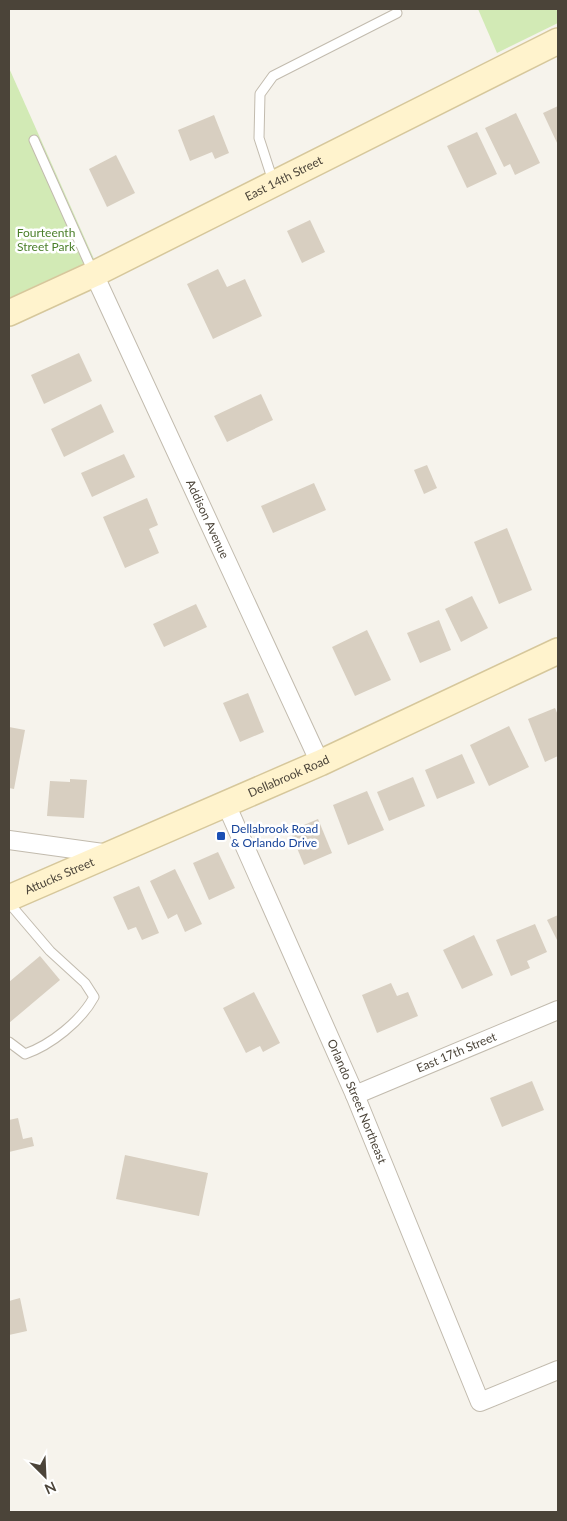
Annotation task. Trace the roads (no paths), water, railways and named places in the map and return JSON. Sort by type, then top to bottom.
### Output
[{"type":"main road","name":"East 14th Street","points":[[9,313],[94,274],[558,41]]},
{"type":"main road","name":"Dellabrook Road","points":[[110,854],[320,763],[558,651]]},
{"type":"main road","name":"Attucks Street","points":[[9,898],[110,854]]},
{"type":"street","name":"Addison Avenue","points":[[94,274],[320,763]]},
{"type":"street","name":"Orlando Street Northeast","points":[[226,804],[355,1095],[480,1402],[558,1370]]},
{"type":"street","points":[[9,840],[110,854]]},
{"type":"street","name":"East 17th Street","points":[[355,1095],[558,1010]]},
{"type":"lane","points":[[273,184],[259,138],[260,94],[273,76],[397,13]]},
{"type":"lane","points":[[34,140],[94,274]]},
{"type":"lane","points":[[9,903],[50,951],[86,983],[94,997],[88,1008],[37,1050],[25,1054],[9,1042]]},
{"type":"place","name":"Dellabrook Road & Orlando Drive","points":[[221,836]]},
{"type":"park label","name":"Fourteenth Street Park","points":[[46,240]]}]
